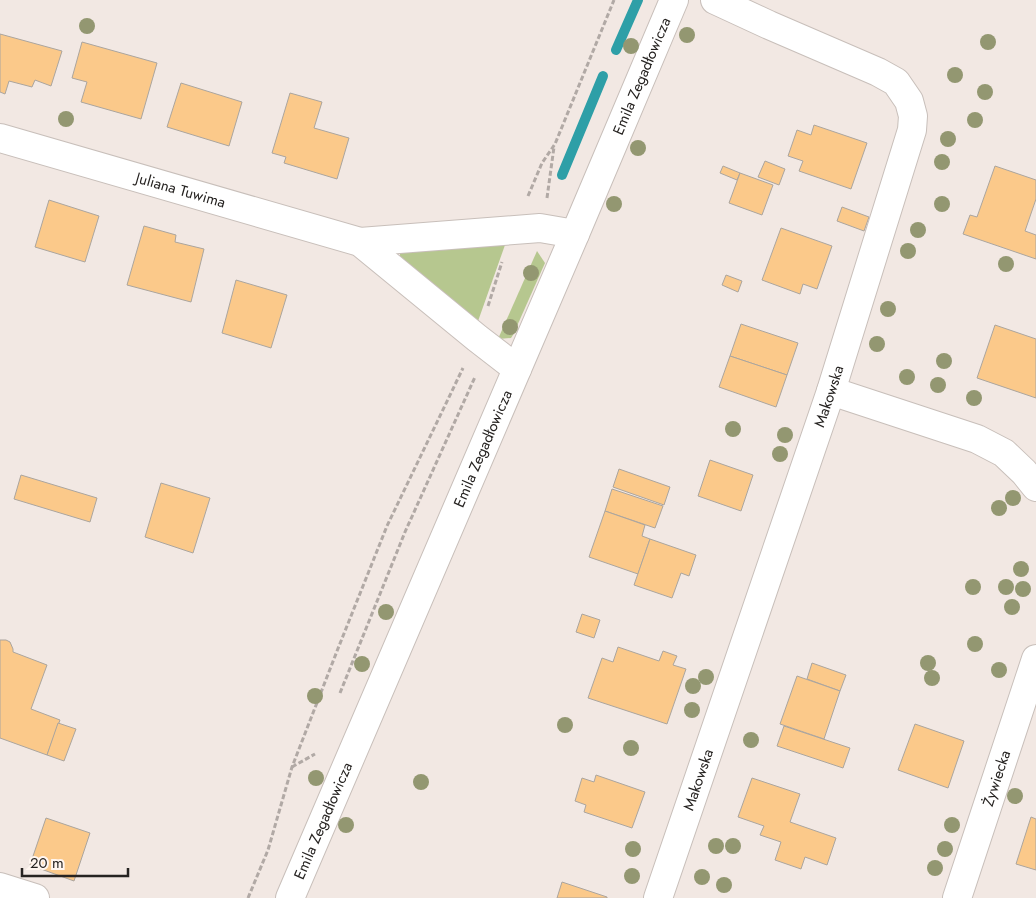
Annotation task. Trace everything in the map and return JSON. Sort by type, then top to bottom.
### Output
[{"type":"street","name":"Emila Zegadłowicza","points":[[290,898],[674,0]]},
{"type":"street","name":"Makowska","points":[[658,898],[831,391],[912,130],[913,116],[909,101],[896,82],[769,25],[722,1]]},
{"type":"street","name":"Juliana Tuwima","points":[[0,138],[360,242],[540,228],[575,234]]},
{"type":"street","name":"Juliana Tuwima","points":[[360,242],[516,369]]},
{"type":"street","points":[[831,391],[977,439],[1004,453],[1024,472],[1036,487]]},
{"type":"street","name":"Żywiecka","points":[[957,898],[1036,658]]},
{"type":"street","points":[[0,887],[35,898]]},
{"type":"path","points":[[338,699],[483,343],[513,230],[542,163],[555,144],[614,0]]},
{"type":"path","points":[[540,228],[544,216],[555,144]]},
{"type":"path","points":[[248,898],[268,850],[292,767],[387,526],[483,343]]},
{"type":"path","points":[[292,767],[316,754]]},
{"type":"green space","points":[[505,245],[477,324],[400,257],[403,249]]},
{"type":"green space","points":[[537,251],[545,263],[513,335],[511,338],[498,339]]},
{"type":"building","points":[[0,34],[62,51],[51,86],[35,80],[32,87],[9,81],[5,94],[0,92]]},
{"type":"building","points":[[82,42],[157,63],[141,119],[81,102],[87,82],[72,78]]},
{"type":"building","points":[[181,83],[242,102],[229,146],[167,127]]},
{"type":"building","points":[[290,93],[322,102],[314,128],[349,138],[337,179],[284,163],[286,157],[272,153]]},
{"type":"building","points":[[814,125],[867,143],[851,189],[799,171],[803,161],[788,156],[797,130],[811,135]]},
{"type":"building","points":[[765,161],[785,169],[779,185],[758,177]]},
{"type":"building","points":[[723,166],[740,173],[737,180],[720,173]]},
{"type":"building","points":[[995,166],[1036,180],[1036,199],[1025,231],[1036,235],[1036,259],[963,234],[970,215],[977,217]]},
{"type":"building","points":[[740,173],[773,185],[762,215],[729,203]]},
{"type":"building","points":[[49,200],[99,216],[85,262],[35,247]]},
{"type":"building","points":[[842,207],[869,217],[864,231],[837,221]]},
{"type":"building","points":[[144,226],[176,235],[175,242],[204,249],[191,302],[127,285]]},
{"type":"building","points":[[781,228],[832,246],[817,289],[803,284],[800,294],[762,280]]},
{"type":"building","points":[[726,275],[742,281],[738,292],[722,285]]},
{"type":"building","points":[[236,280],[287,295],[271,348],[222,333]]},
{"type":"building","points":[[741,324],[798,343],[787,375],[730,356]]},
{"type":"building","points":[[995,325],[1036,339],[1036,398],[977,378]]},
{"type":"building","points":[[730,356],[787,375],[776,407],[719,387]]},
{"type":"building","points":[[710,460],[753,475],[741,511],[698,496]]},
{"type":"building","points":[[619,469],[670,487],[664,505],[613,487]]},
{"type":"building","points":[[21,475],[97,498],[90,522],[14,499]]},
{"type":"building","points":[[161,483],[210,498],[193,553],[145,537]]},
{"type":"building","points":[[612,489],[663,506],[655,528],[605,511]]},
{"type":"building","points":[[605,511],[645,525],[642,536],[650,539],[638,574],[589,557]]},
{"type":"building","points":[[650,539],[696,555],[689,576],[681,573],[672,598],[634,585]]},
{"type":"building","points":[[582,614],[600,620],[594,638],[576,632]]},
{"type":"building","points":[[0,640],[10,642],[13,652],[47,665],[31,709],[60,720],[47,755],[0,738]]},
{"type":"building","points":[[618,647],[659,661],[663,651],[677,656],[673,665],[686,669],[667,724],[588,698],[602,658],[613,662]]},
{"type":"building","points":[[812,663],[846,675],[840,691],[807,679]]},
{"type":"building","points":[[797,676],[840,691],[824,739],[780,724]]},
{"type":"building","points":[[58,723],[76,729],[64,761],[47,755]]},
{"type":"building","points":[[915,724],[964,741],[948,788],[898,770]]},
{"type":"building","points":[[784,726],[850,748],[843,768],[777,746]]},
{"type":"building","points":[[596,775],[645,792],[632,828],[584,812],[586,805],[575,801],[582,778],[594,782]]},
{"type":"building","points":[[752,778],[800,794],[790,822],[836,838],[827,865],[805,857],[801,869],[775,860],[781,842],[760,835],[764,826],[738,817]]},
{"type":"building","points":[[1031,817],[1036,819],[1036,870],[1016,864]]},
{"type":"building","points":[[46,818],[90,833],[74,881],[30,865]]},
{"type":"building","points":[[562,882],[607,897],[607,898],[557,898]]},
{"type":"waterway","points":[[616,50],[638,0]]},
{"type":"waterway","points":[[562,175],[603,76]]}]
